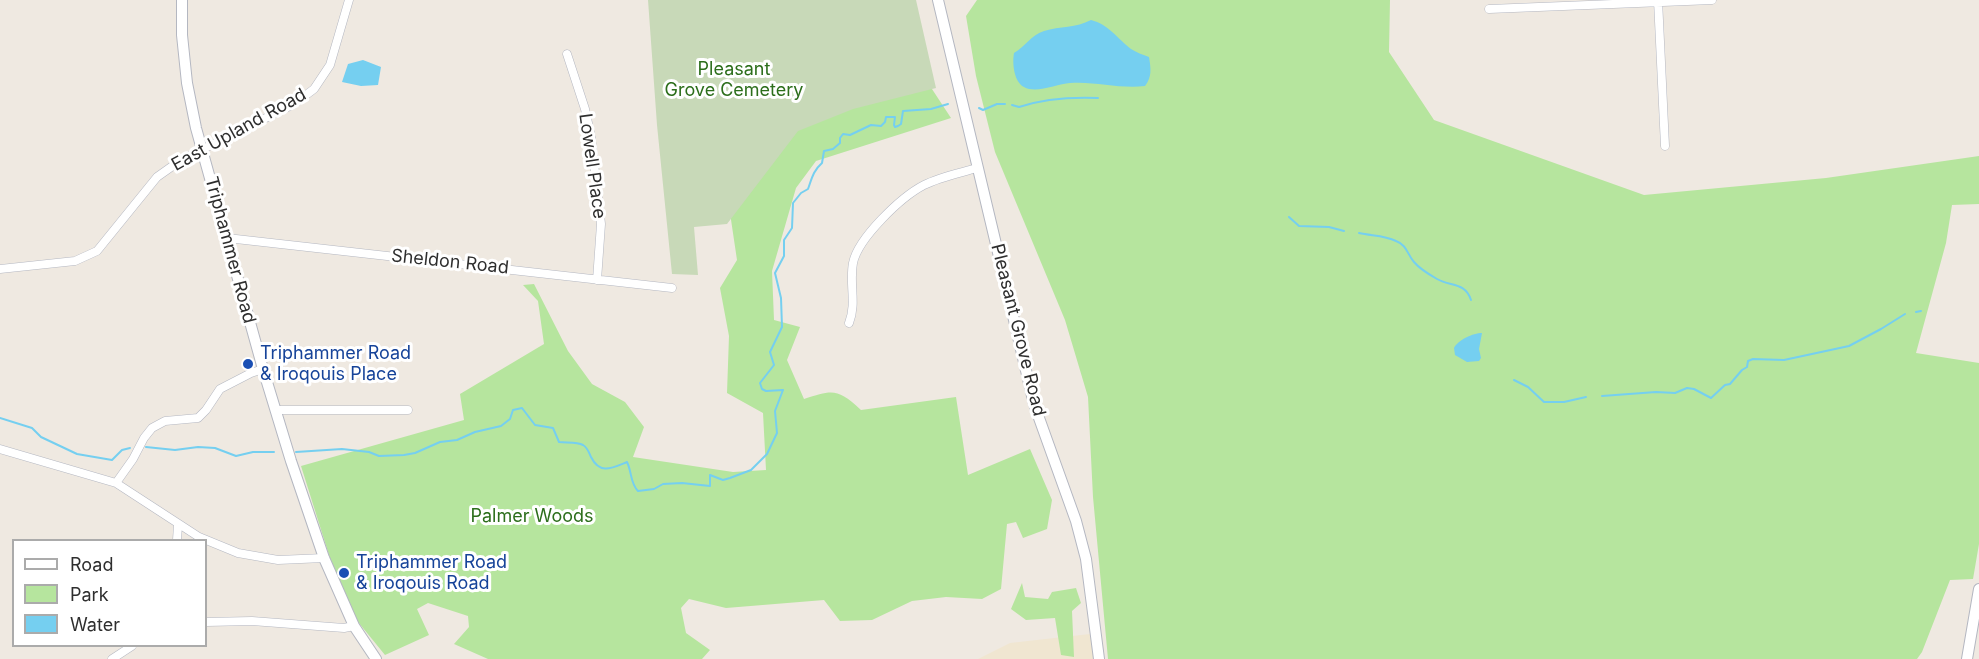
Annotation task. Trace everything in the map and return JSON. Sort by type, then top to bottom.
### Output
[{"type":"street","name":"Triphammer Road","points":[[182,0],[182,35],[187,83],[263,369],[324,558],[354,626],[376,659]]},
{"type":"street","name":"East Upland Road","points":[[0,269],[75,261],[97,251],[157,177],[182,160],[294,104],[314,89],[330,65],[349,0]]},
{"type":"street","name":"Pleasant Grove Road","points":[[938,0],[1034,404],[1076,521],[1086,559],[1099,659]]},
{"type":"street","points":[[1489,9],[1712,0]]},
{"type":"street","points":[[1658,1],[1665,146]]},
{"type":"street","name":"Lowell Place","points":[[567,54],[585,109],[591,137],[601,224],[597,280]]},
{"type":"street","points":[[849,323],[853,312],[853,261],[861,244],[892,209],[920,187],[977,168]]},
{"type":"street","name":"Sheldon Road","points":[[227,238],[672,288]]},
{"type":"street","points":[[116,483],[152,428],[165,421],[198,418],[220,389],[263,369]]},
{"type":"street","points":[[276,410],[408,410]]},
{"type":"street","points":[[0,449],[116,483],[155,507],[178,525],[205,539]]},
{"type":"street","points":[[177,539],[178,525]]},
{"type":"street","points":[[207,540],[218,546],[258,558],[299,560],[324,558]]},
{"type":"street","points":[[1967,659],[1979,589]]},
{"type":"street","points":[[207,622],[252,621],[344,628],[354,626]]},
{"type":"street","points":[[112,659],[130,647]]},
{"type":"shaded area","points":[[1090,634],[1094,659],[978,659],[1010,643]]},
{"type":"green space","name":"Pleasant Grove Cemetery","points":[[648,0],[916,0],[936,88],[853,109],[798,131],[727,224],[694,227],[698,275],[672,274],[657,125]]},
{"type":"green space","points":[[977,0],[1390,0],[1389,52],[1434,120],[1644,195],[1826,178],[1979,156],[1979,204],[1952,205],[1946,243],[1916,353],[1979,363],[1979,544],[1973,579],[1950,580],[1922,652],[1917,659],[1108,659],[1093,497],[1088,397],[1065,320],[995,152],[976,76],[966,16]]},
{"type":"green space","name":"Palmer Woods","points":[[930,86],[951,118],[816,161],[796,188],[772,271],[774,320],[800,327],[787,360],[804,399],[828,393],[840,394],[861,410],[956,397],[968,475],[1030,449],[1052,500],[1047,529],[1023,538],[1016,522],[1007,524],[1001,589],[982,599],[946,597],[912,601],[872,620],[840,621],[824,600],[726,608],[689,599],[681,608],[686,633],[710,650],[702,659],[488,659],[454,644],[469,627],[468,616],[428,603],[417,609],[429,635],[385,655],[345,606],[301,466],[464,420],[460,394],[544,344],[538,301],[523,285],[534,284],[568,351],[592,384],[625,402],[644,427],[633,457],[733,472],[766,470],[763,413],[727,393],[729,336],[720,288],[737,260],[730,213],[800,120]]},
{"type":"green space","points":[[1022,583],[1025,597],[1048,599],[1052,592],[1076,588],[1081,603],[1072,611],[1074,657],[1061,655],[1055,618],[1026,620],[1011,609]]},
{"type":"water","points":[[1091,20],[1108,28],[1131,49],[1149,57],[1150,73],[1145,86],[1126,87],[1079,83],[1029,89],[1021,85],[1014,72],[1014,53],[1044,31]]},
{"type":"water","points":[[363,60],[381,67],[378,85],[361,86],[342,82],[348,64]]},
{"type":"water","points":[[1482,333],[1479,361],[1467,362],[1455,355],[1454,348],[1459,342]]},
{"type":"waterway","points":[[1012,105],[1019,107],[1058,99],[1098,98]]},
{"type":"waterway","points":[[296,452],[342,449],[369,452],[379,456],[415,453],[440,442],[457,440],[475,432],[501,426],[510,419],[513,410],[522,408],[535,425],[553,428],[559,442],[578,443],[585,446],[598,466],[607,469],[627,462],[638,491],[654,489],[663,484],[682,483],[710,486],[710,475],[723,480],[751,470],[767,454],[777,433],[775,411],[783,390],[766,391],[762,389],[760,383],[774,365],[770,352],[782,327],[781,298],[775,273],[784,256],[784,240],[792,228],[793,203],[801,193],[808,189],[815,172],[822,163],[824,151],[833,149],[840,143],[843,134],[850,135],[871,125],[881,126],[886,117],[895,117],[895,127],[901,124],[903,111],[931,109],[948,104]]},
{"type":"waterway","points":[[979,108],[983,110],[997,104],[1005,104]]},
{"type":"waterway","points":[[1289,217],[1299,226],[1329,227],[1344,231]]},
{"type":"waterway","points":[[1359,233],[1400,243],[1419,267],[1437,279],[1465,290],[1471,300]]},
{"type":"waterway","points":[[1916,312],[1921,311]]},
{"type":"waterway","points":[[1602,396],[1675,393],[1687,388],[1711,398],[1725,385],[1730,384],[1747,367],[1748,361],[1753,359],[1784,360],[1849,346],[1905,314]]},
{"type":"waterway","points":[[1514,380],[1528,387],[1544,402],[1564,402],[1586,397]]},
{"type":"waterway","points":[[0,418],[32,428],[41,437],[77,454],[112,460],[122,450],[130,448]]},
{"type":"waterway","points":[[146,447],[175,450],[198,447],[215,448],[236,456],[253,452],[274,452]]},
{"type":"place","name":"Triphammer Road & Iroqouis Place","points":[[248,364]]},
{"type":"place","name":"Triphammer Road & Iroqouis Road","points":[[344,573]]}]
